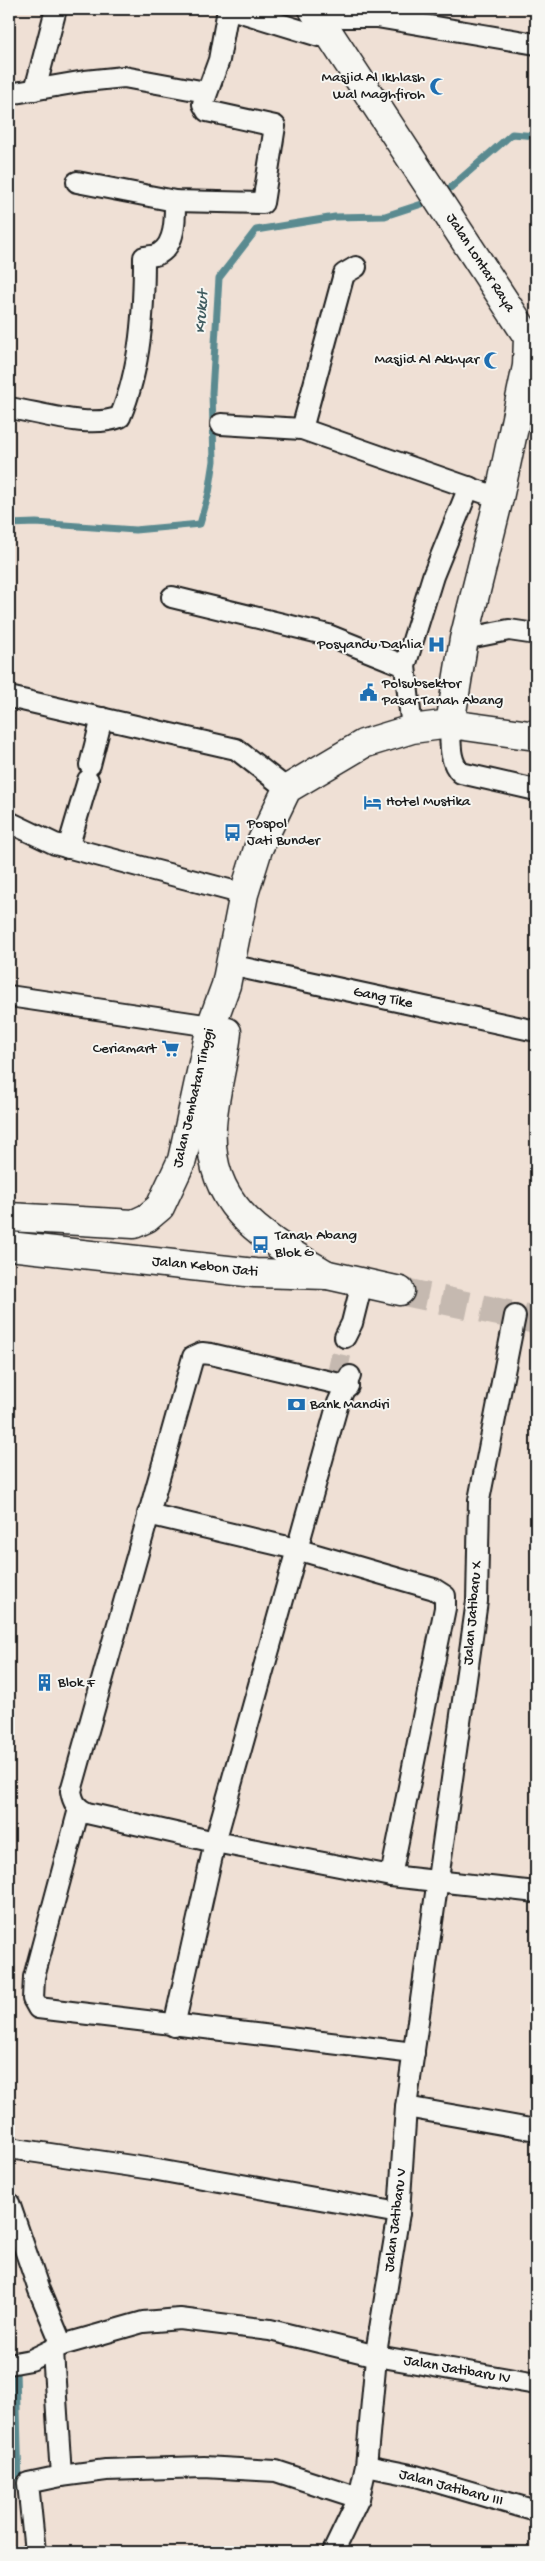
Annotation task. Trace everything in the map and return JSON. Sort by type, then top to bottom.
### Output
[{"type":"main road","name":"Jalan Lontar Raya","points":[[321,21],[528,337],[532,367],[464,639],[450,724]]},
{"type":"main road","points":[[287,789],[363,744],[412,729],[450,724],[536,736]]},
{"type":"main road","name":"Jalan Jembatan Tinggi","points":[[9,1216],[134,1224],[147,1218],[160,1207],[182,1160],[211,1026],[228,975],[244,894],[258,849],[287,789]]},
{"type":"main road","name":"Jalan Jembatan Tinggi","points":[[228,975],[226,1038],[212,1124],[212,1154],[220,1183],[232,1206],[250,1223],[328,1276]]},
{"type":"main road","name":"Jalan Kebon Jati","points":[[9,1246],[255,1273],[328,1276],[400,1291]]},
{"type":"street","points":[[35,90],[56,9]]},
{"type":"street","points":[[77,182],[175,201],[260,204],[265,200],[274,126],[207,111],[203,104],[219,60],[225,24],[230,11],[238,11],[319,36],[321,21],[378,13],[536,44]]},
{"type":"street","points":[[9,94],[124,77],[206,92]]},
{"type":"street","points":[[9,408],[91,422],[109,421],[120,417],[128,399],[143,316],[144,257],[160,254],[169,243],[175,224],[175,201]]},
{"type":"street","points":[[302,429],[344,274],[356,267]]},
{"type":"street","points":[[221,424],[302,429],[499,498]]},
{"type":"street","points":[[412,729],[406,666],[433,576],[469,488]]},
{"type":"street","points":[[172,597],[328,635],[406,666]]},
{"type":"street","points":[[464,639],[509,630],[536,634]]},
{"type":"street","points":[[9,697],[236,749],[287,789]]},
{"type":"street","points":[[68,848],[102,718]]},
{"type":"street","points":[[450,724],[452,760],[455,767],[461,773],[536,790]]},
{"type":"street","points":[[9,822],[68,848],[244,894]]},
{"type":"street","name":"Gang Tike","points":[[228,975],[536,1031]]},
{"type":"street","points":[[9,996],[211,1026]]},
{"type":"street","points":[[351,1333],[362,1283]]},
{"type":"street","name":"Jalan Jatibaru X","points":[[438,1881],[477,1601],[479,1500],[515,1316]]},
{"type":"street","points":[[174,2026],[215,1842],[342,1385],[211,1354],[195,1355],[148,1514],[71,1790],[73,1801],[79,1809],[87,1813],[215,1842],[391,1876],[536,1892]]},
{"type":"street","points":[[148,1514],[296,1549],[434,1589],[445,1596],[445,1608],[391,1876]]},
{"type":"street","points":[[79,1809],[34,1977],[34,1999],[38,2008],[49,2012],[414,2053]]},
{"type":"street","name":"Jalan Jatibaru V","points":[[333,2552],[359,2498],[366,2466],[378,2356],[398,2213],[406,2107],[438,1881]]},
{"type":"street","points":[[406,2107],[536,2130]]},
{"type":"street","points":[[9,2148],[152,2169],[398,2213]]},
{"type":"street","points":[[9,2203],[58,2348],[61,2476]]},
{"type":"street","name":"Jalan Jatibaru IV","points":[[9,2364],[32,2360],[58,2348],[143,2322],[180,2319],[270,2330],[378,2356],[536,2384]]},
{"type":"street","name":"Jalan Jatibaru III","points":[[366,2466],[416,2476],[536,2511]]},
{"type":"street","points":[[35,2552],[28,2483],[61,2476],[106,2470],[204,2467],[276,2470],[359,2498]]},
{"type":"waterway","name":"Krukut","points":[[442,195],[512,134],[536,136]]},
{"type":"waterway","name":"Krukut","points":[[9,524],[36,523],[135,530],[200,524],[209,493],[214,461],[212,393],[219,278],[256,230],[335,217],[385,216],[431,201]]},
{"type":"waterway","name":"Krukut","points":[[9,2350],[16,2370],[19,2488]]},
{"type":"tunnel","points":[[400,1291],[536,1320]]},
{"type":"tunnel","points":[[337,1374],[345,1337]]},
{"type":"place","name":"Masjid Al Ikhlash Wal Maghfiroh","points":[[439,87]]},
{"type":"place","name":"Masjid Al Akhyar","points":[[493,360]]},
{"type":"place","name":"Posyandu Dahlia","points":[[436,645]]},
{"type":"place","name":"Polsubsektor Pasar Tanah Abang","points":[[368,693]]},
{"type":"place","name":"Hotel Mustika","points":[[372,802]]},
{"type":"place","name":"Pospol Jati Bunder","points":[[233,833]]},
{"type":"place","name":"Ceriamart","points":[[170,1049]]},
{"type":"place","name":"Tanah Abang Blok G","points":[[261,1245]]},
{"type":"place","name":"Bank Mandiri","points":[[296,1405]]},
{"type":"place","name":"Blok F","points":[[44,1683]]}]
